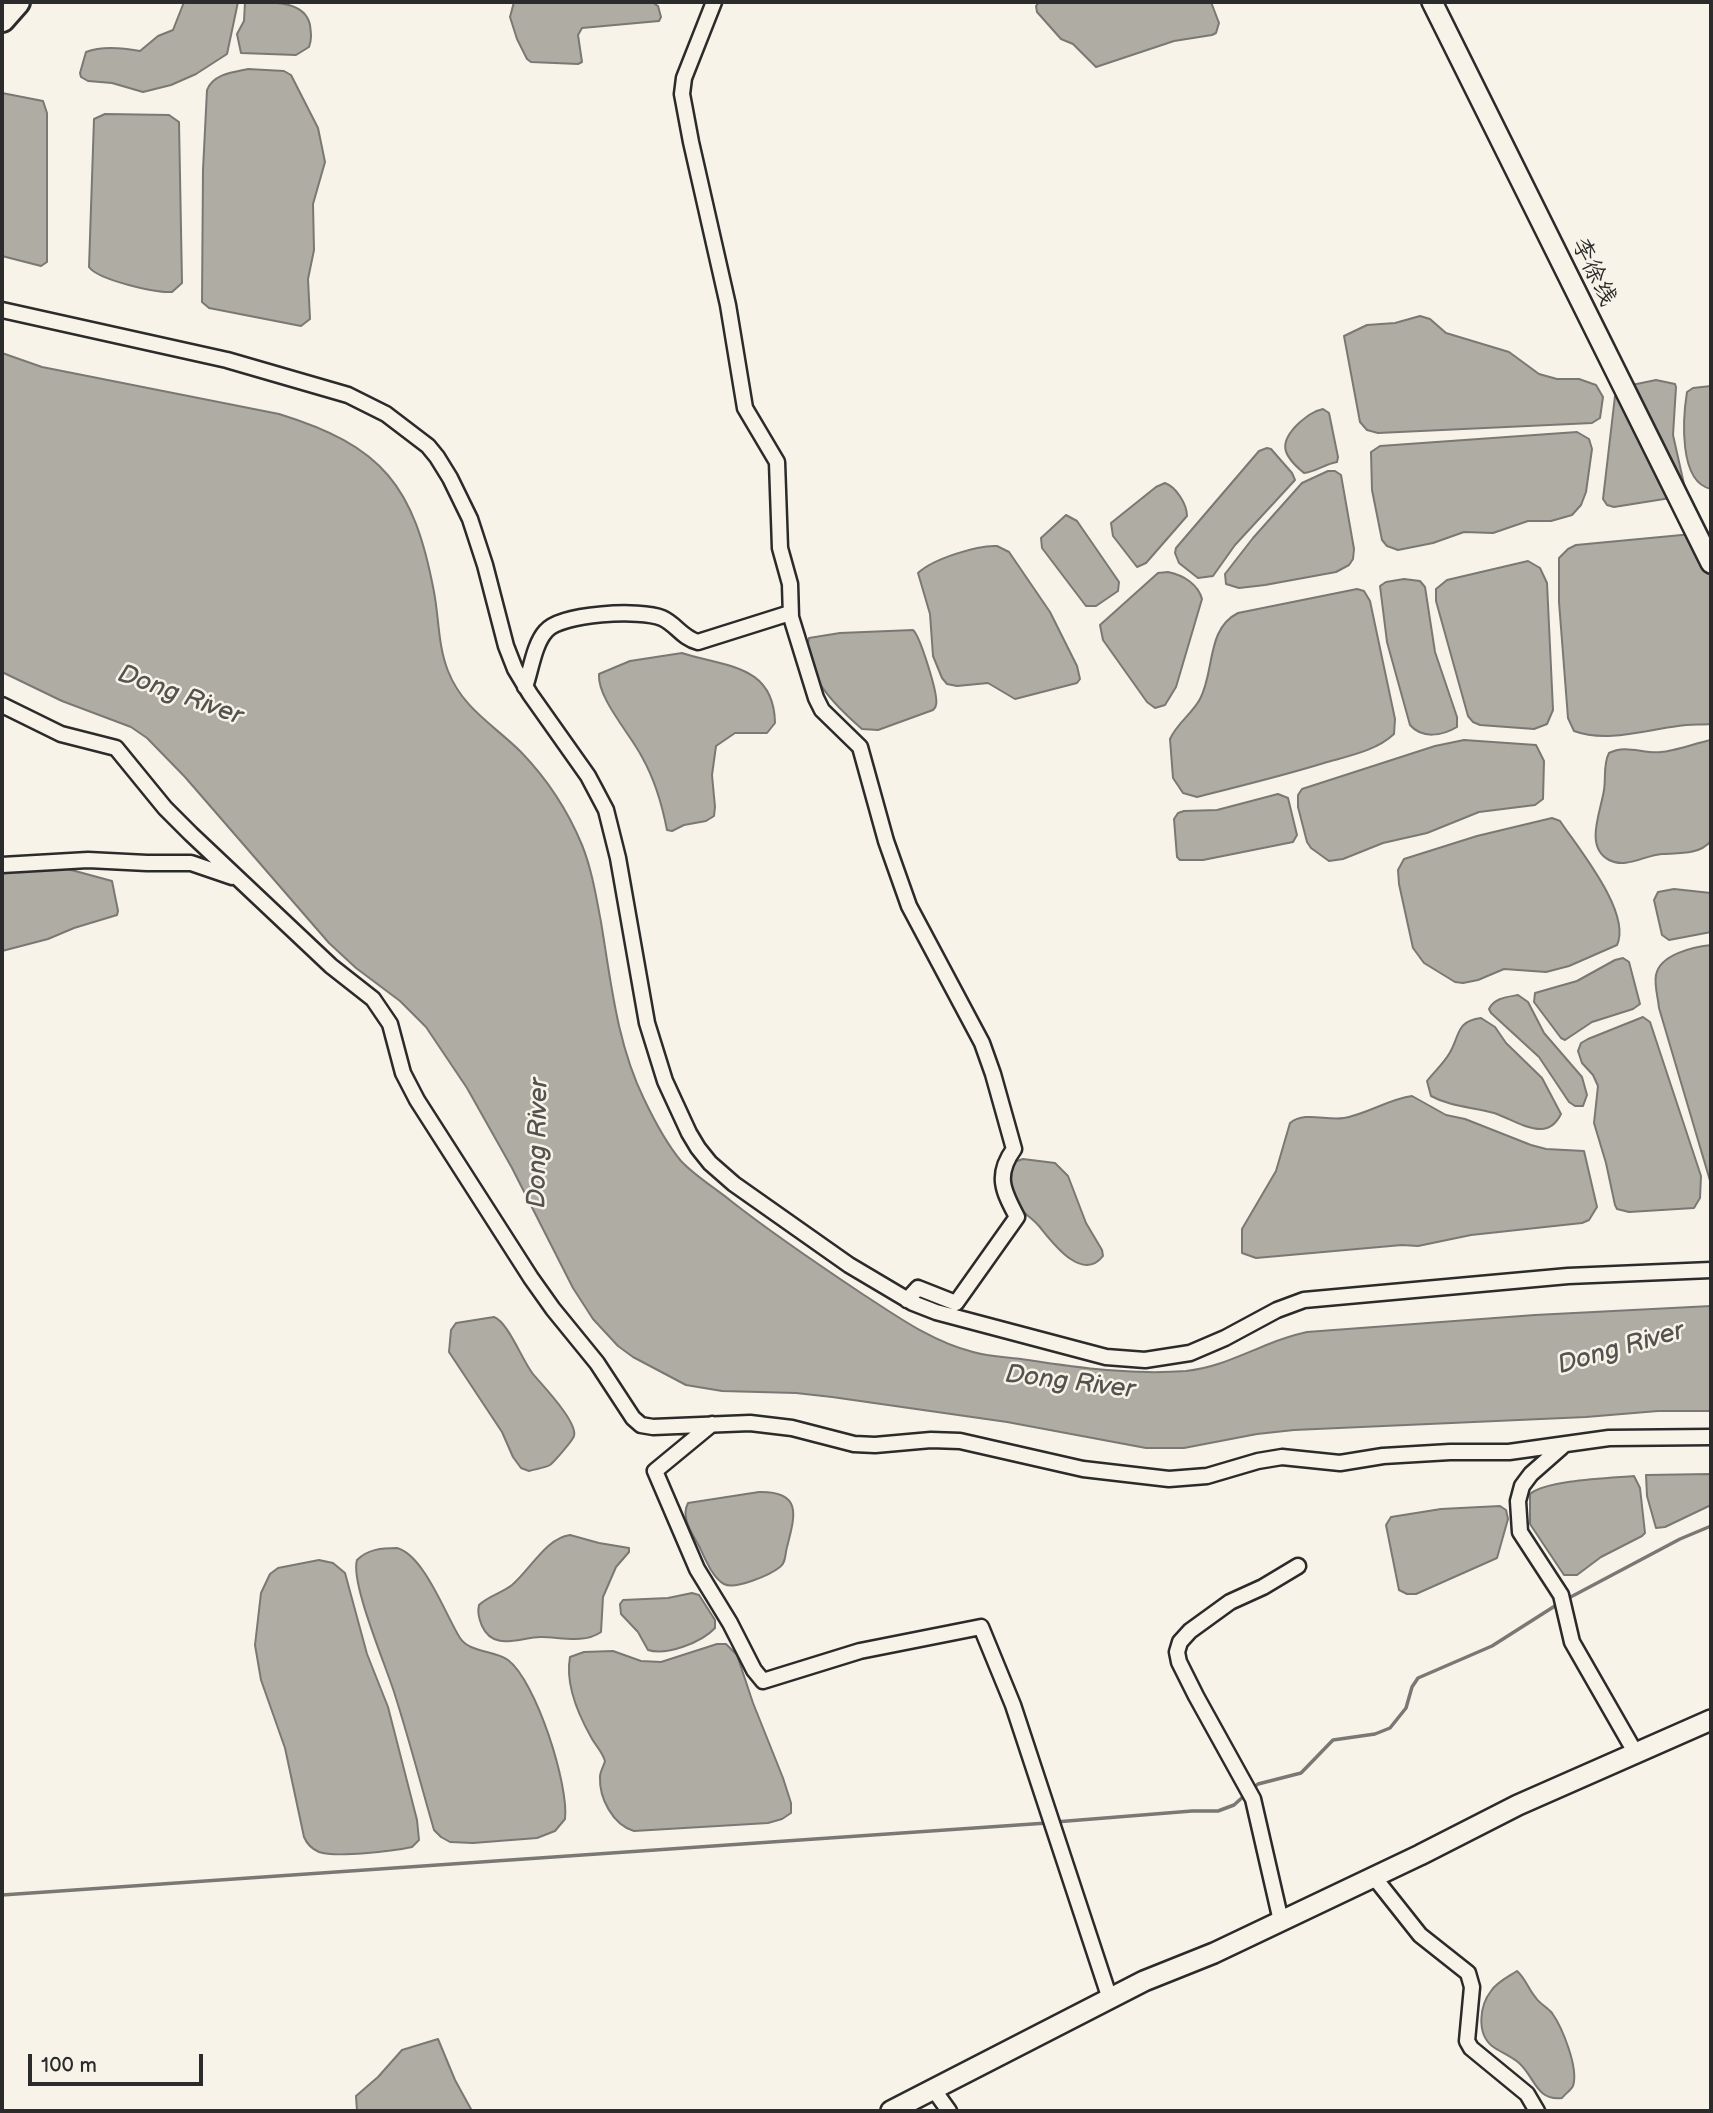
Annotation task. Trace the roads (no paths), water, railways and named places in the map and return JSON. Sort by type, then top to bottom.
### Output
[{"type":"highway","points":[[2,19],[17,2]]},
{"type":"street","points":[[714,2],[684,78],[682,94],[728,304],[745,408],[777,462],[780,548],[790,584],[790,613],[822,710],[860,747],[886,841],[909,906],[982,1043],[1014,1149],[1007,1159],[1002,1175],[1005,1191],[1017,1217],[998,1246],[956,1303],[918,1288],[906,1300]]},
{"type":"street","name":"李徐线","points":[[1432,2],[1711,563]]},
{"type":"street","points":[[2,310],[227,360],[348,395],[386,414],[428,446],[459,494],[478,540],[509,657],[525,687],[588,776],[606,810],[618,858],[650,1037],[665,1081],[688,1133],[710,1163],[734,1184],[849,1265],[906,1300],[936,1312],[1094,1354],[1124,1360],[1145,1360],[1181,1355],[1205,1348],[1277,1310],[1304,1300],[1568,1276],[1711,1270]]},
{"type":"street","points":[[525,687],[542,635],[550,626],[563,620],[622,612],[643,614],[664,619],[685,637],[698,642],[790,613]]},
{"type":"street","points":[[2,705],[61,734],[116,748],[165,807],[237,878],[331,966],[373,999],[390,1024],[403,1073],[417,1100],[531,1278],[597,1363],[633,1418],[647,1427],[771,1425],[864,1445],[931,1440],[960,1441],[1083,1469],[1169,1479],[1207,1476],[1273,1457],[1340,1463],[1358,1458],[1410,1454],[1509,1452],[1631,1436],[1711,1437]]},
{"type":"street","points":[[2,865],[88,860],[191,863],[237,878]]},
{"type":"street","points":[[712,1424],[655,1471],[697,1569],[730,1623],[754,1670],[763,1681],[860,1651],[981,1627],[1013,1705],[1110,1999]]},
{"type":"street","points":[[1565,1444],[1526,1479],[1520,1493],[1518,1509],[1520,1532],[1563,1602],[1572,1642],[1635,1752]]},
{"type":"street","points":[[1282,1921],[1257,1808],[1179,1662],[1178,1647],[1190,1631],[1230,1602],[1263,1587],[1298,1566]]},
{"type":"street","points":[[891,2111],[1144,1981],[1214,1953],[1518,1805],[1711,1720]]},
{"type":"street","points":[[1374,1877],[1420,1935],[1468,1973],[1472,1987],[1466,2041],[1527,2094],[1538,2111]]},
{"type":"street","points":[[934,2090],[949,2111]]},
{"type":"water","points":[[184,2],[238,2],[227,54],[196,74],[171,85],[143,92],[112,83],[88,81],[81,77],[86,52],[105,48],[140,51],[158,36],[173,30]]},
{"type":"water","points":[[245,2],[285,4],[301,11],[310,25],[309,47],[296,55],[241,53],[237,34],[244,21]]},
{"type":"water","points":[[514,2],[652,2],[658,6],[661,17],[659,21],[582,28],[578,35],[582,62],[578,64],[531,62],[517,39],[510,17]]},
{"type":"water","points":[[1039,2],[1211,2],[1219,23],[1216,33],[1212,35],[1174,41],[1096,67],[1073,44],[1061,39],[1037,12],[1036,6]]},
{"type":"water","points":[[248,69],[284,71],[291,75],[318,128],[325,162],[313,204],[314,250],[308,279],[310,319],[301,326],[209,308],[202,302],[203,170],[207,90],[219,77]]},
{"type":"water","points":[[2,93],[43,101],[47,113],[47,262],[41,266],[2,256]]},
{"type":"water","points":[[105,114],[169,115],[179,122],[182,283],[172,292],[115,281],[89,267],[94,119]]},
{"type":"water","points":[[1420,316],[1430,319],[1446,333],[1509,352],[1539,374],[1557,379],[1579,379],[1596,385],[1603,397],[1600,418],[1592,423],[1378,433],[1367,430],[1360,422],[1344,336],[1367,325],[1395,323]]},
{"type":"water","name":"Dong River","points":[[2,353],[42,367],[279,414],[315,426],[344,440],[368,456],[388,475],[404,498],[426,555],[442,652],[454,684],[480,716],[521,752],[540,773],[563,808],[582,845],[593,883],[616,1012],[627,1057],[644,1099],[665,1139],[681,1161],[699,1177],[795,1248],[901,1319],[943,1342],[980,1354],[1107,1370],[1166,1372],[1208,1367],[1278,1340],[1307,1332],[1535,1315],[1711,1306],[1711,1411],[1658,1411],[1586,1417],[1294,1430],[1184,1448],[1146,1448],[1007,1422],[832,1397],[722,1391],[686,1385],[633,1357],[618,1346],[593,1319],[573,1288],[512,1168],[467,1088],[426,1027],[400,1001],[356,968],[329,943],[185,777],[147,738],[131,727],[62,701],[2,672]]},
{"type":"water","points":[[1656,380],[1675,384],[1676,387],[1673,435],[1686,493],[1683,496],[1614,507],[1607,505],[1603,499],[1615,396],[1622,387]]},
{"type":"water","points":[[1711,386],[1711,489],[1700,484],[1688,462],[1684,417],[1687,392],[1693,388]]},
{"type":"water","points":[[1323,409],[1329,413],[1337,462],[1304,473],[1287,455],[1286,443],[1299,423]]},
{"type":"water","points":[[1577,432],[1589,439],[1592,449],[1586,492],[1581,505],[1572,515],[1551,521],[1528,521],[1493,533],[1464,532],[1433,543],[1398,550],[1387,546],[1382,540],[1372,490],[1371,452],[1380,446]]},
{"type":"water","points":[[1271,449],[1292,473],[1295,480],[1235,545],[1213,576],[1198,578],[1179,563],[1176,548],[1259,451]]},
{"type":"water","points":[[1328,471],[1341,475],[1354,549],[1349,565],[1336,572],[1265,585],[1239,588],[1226,584],[1225,574],[1302,483]]},
{"type":"water","points":[[1165,483],[1180,496],[1187,516],[1146,563],[1137,567],[1113,536],[1111,523],[1156,487]]},
{"type":"water","points":[[1066,515],[1077,521],[1119,582],[1118,591],[1096,606],[1086,606],[1042,548],[1041,538]]},
{"type":"water","points":[[1711,534],[1711,724],[1682,725],[1612,736],[1574,731],[1568,718],[1559,602],[1559,558],[1576,545]]},
{"type":"water","points":[[997,546],[1009,552],[1050,612],[1077,666],[1080,679],[1077,683],[1015,699],[988,683],[957,686],[947,684],[942,678],[933,656],[930,614],[918,573],[956,554]]},
{"type":"water","points":[[1528,561],[1540,568],[1547,583],[1553,710],[1547,724],[1534,729],[1480,725],[1468,716],[1436,601],[1436,589],[1447,580]]},
{"type":"water","points":[[1168,572],[1189,581],[1202,599],[1176,687],[1165,705],[1155,708],[1147,702],[1103,640],[1100,625],[1158,573]]},
{"type":"water","points":[[1404,579],[1420,581],[1425,587],[1435,652],[1457,717],[1457,727],[1439,734],[1426,734],[1410,725],[1387,642],[1380,586],[1386,582]]},
{"type":"water","points":[[1357,589],[1364,591],[1370,601],[1395,719],[1394,734],[1379,745],[1361,752],[1292,772],[1197,797],[1183,793],[1173,778],[1170,739],[1200,699],[1216,640],[1228,620],[1238,613]]},
{"type":"water","points":[[913,630],[932,679],[935,707],[878,730],[862,729],[833,701],[816,677],[810,664],[809,638],[840,633]]},
{"type":"water","points":[[682,653],[730,666],[756,679],[766,689],[775,723],[767,733],[735,733],[716,746],[712,775],[714,816],[672,831],[667,830],[651,774],[603,694],[599,674],[630,661]]},
{"type":"water","points":[[1464,740],[1536,745],[1544,761],[1543,799],[1535,805],[1479,812],[1427,833],[1383,843],[1343,859],[1329,861],[1311,848],[1298,807],[1298,795],[1302,789],[1435,746]]},
{"type":"water","points":[[1711,740],[1711,841],[1695,851],[1656,855],[1622,863],[1609,860],[1601,854],[1597,847],[1596,828],[1609,753],[1622,749],[1667,751]]},
{"type":"water","points":[[1278,794],[1288,798],[1297,835],[1293,842],[1203,860],[1180,860],[1177,857],[1174,819],[1178,813],[1217,810]]},
{"type":"water","points":[[1552,818],[1560,821],[1601,881],[1617,916],[1620,932],[1617,945],[1569,966],[1546,972],[1504,969],[1463,983],[1455,982],[1424,963],[1413,948],[1399,884],[1398,870],[1404,859],[1477,836]]},
{"type":"water","points":[[64,868],[112,881],[117,915],[48,939],[2,951],[2,873]]},
{"type":"water","points":[[1674,889],[1711,893],[1711,932],[1669,940],[1662,935],[1654,900],[1658,892]]},
{"type":"water","points":[[1711,945],[1711,1184],[1659,1008],[1655,983],[1659,968],[1671,957],[1687,950]]},
{"type":"water","points":[[1623,958],[1629,962],[1640,1004],[1633,1009],[1592,1022],[1565,1040],[1561,1038],[1534,1002],[1535,993],[1577,981]]},
{"type":"water","points":[[1518,995],[1528,1002],[1544,1033],[1582,1077],[1587,1095],[1583,1106],[1575,1106],[1569,1102],[1539,1057],[1491,1013],[1489,1009],[1494,1002]]},
{"type":"water","points":[[1643,1017],[1650,1022],[1701,1176],[1700,1198],[1694,1208],[1629,1212],[1617,1209],[1615,1205],[1594,1123],[1598,1086],[1593,1075],[1582,1063],[1578,1051],[1581,1043],[1588,1039]]},
{"type":"water","points":[[1481,1018],[1495,1027],[1506,1043],[1542,1078],[1561,1114],[1551,1126],[1545,1129],[1529,1127],[1494,1113],[1454,1105],[1431,1096],[1427,1081],[1449,1054],[1462,1026]]},
{"type":"water","points":[[1412,1096],[1446,1115],[1465,1119],[1531,1145],[1546,1149],[1584,1151],[1597,1207],[1589,1220],[1471,1235],[1418,1246],[1402,1245],[1256,1258],[1242,1253],[1242,1229],[1276,1171],[1290,1123],[1309,1117],[1344,1118]]},
{"type":"water","points":[[1023,1159],[1055,1163],[1068,1176],[1086,1223],[1102,1250],[1103,1256],[1095,1263],[1077,1263],[1068,1257],[1037,1223],[1019,1208],[1009,1185],[1011,1167],[1014,1162]]},
{"type":"water","points":[[494,1317],[504,1326],[533,1374],[565,1413],[574,1430],[570,1442],[550,1465],[545,1467],[529,1471],[521,1468],[502,1432],[449,1352],[451,1330],[456,1323]]},
{"type":"water","points":[[1711,1474],[1711,1505],[1665,1527],[1656,1528],[1647,1496],[1646,1475]]},
{"type":"water","points":[[1634,1476],[1640,1488],[1645,1533],[1601,1557],[1577,1575],[1564,1575],[1530,1524],[1530,1494],[1538,1489],[1564,1483]]},
{"type":"water","points":[[759,1492],[783,1496],[792,1508],[792,1525],[784,1561],[775,1570],[752,1581],[736,1585],[724,1584],[710,1568],[688,1526],[688,1503]]},
{"type":"water","points":[[1500,1506],[1506,1510],[1508,1519],[1497,1558],[1416,1594],[1399,1590],[1386,1525],[1391,1517],[1441,1509]]},
{"type":"water","points":[[570,1535],[629,1548],[629,1552],[616,1567],[603,1597],[601,1632],[580,1639],[493,1639],[482,1626],[479,1605],[512,1585],[553,1542]]},
{"type":"water","points":[[397,1548],[407,1553],[425,1574],[464,1643],[508,1660],[519,1671],[539,1711],[562,1783],[565,1819],[555,1831],[537,1838],[473,1843],[450,1842],[434,1830],[395,1695],[364,1606],[356,1571],[357,1560],[366,1553]]},
{"type":"water","points":[[319,1560],[333,1563],[345,1573],[367,1654],[388,1707],[417,1820],[419,1840],[412,1847],[365,1853],[327,1854],[314,1849],[304,1837],[285,1748],[261,1680],[255,1645],[261,1593],[270,1574],[278,1568]]},
{"type":"water","points":[[692,1593],[699,1595],[715,1620],[715,1628],[693,1643],[674,1649],[648,1650],[638,1632],[621,1614],[620,1604],[623,1600],[668,1598]]},
{"type":"water","points":[[717,1644],[726,1644],[737,1655],[783,1778],[791,1803],[791,1813],[768,1823],[634,1831],[626,1828],[609,1810],[602,1793],[600,1775],[605,1761],[577,1709],[569,1678],[570,1657],[584,1652],[613,1651],[641,1661],[661,1662]]},
{"type":"water","points":[[1517,1971],[1538,2000],[1552,2013],[1568,2048],[1574,2078],[1572,2088],[1562,2098],[1553,2098],[1541,2092],[1519,2063],[1492,2046],[1484,2034],[1481,2019],[1487,1997],[1496,1985]]},
{"type":"water","points":[[438,2039],[455,2080],[472,2111],[357,2111],[356,2096],[378,2077],[402,2050]]},
{"type":"waterway","points":[[1565,1600],[1680,1539],[1711,1526]]},
{"type":"waterway","points":[[1253,1788],[1258,1784],[1301,1773],[1333,1740],[1375,1734],[1390,1728],[1406,1708],[1412,1687],[1418,1678],[1492,1646],[1558,1604]]},
{"type":"waterway","points":[[1055,1822],[1218,1811],[1234,1805],[1245,1795]]},
{"type":"waterway","points":[[2,1895],[1047,1823]]}]
